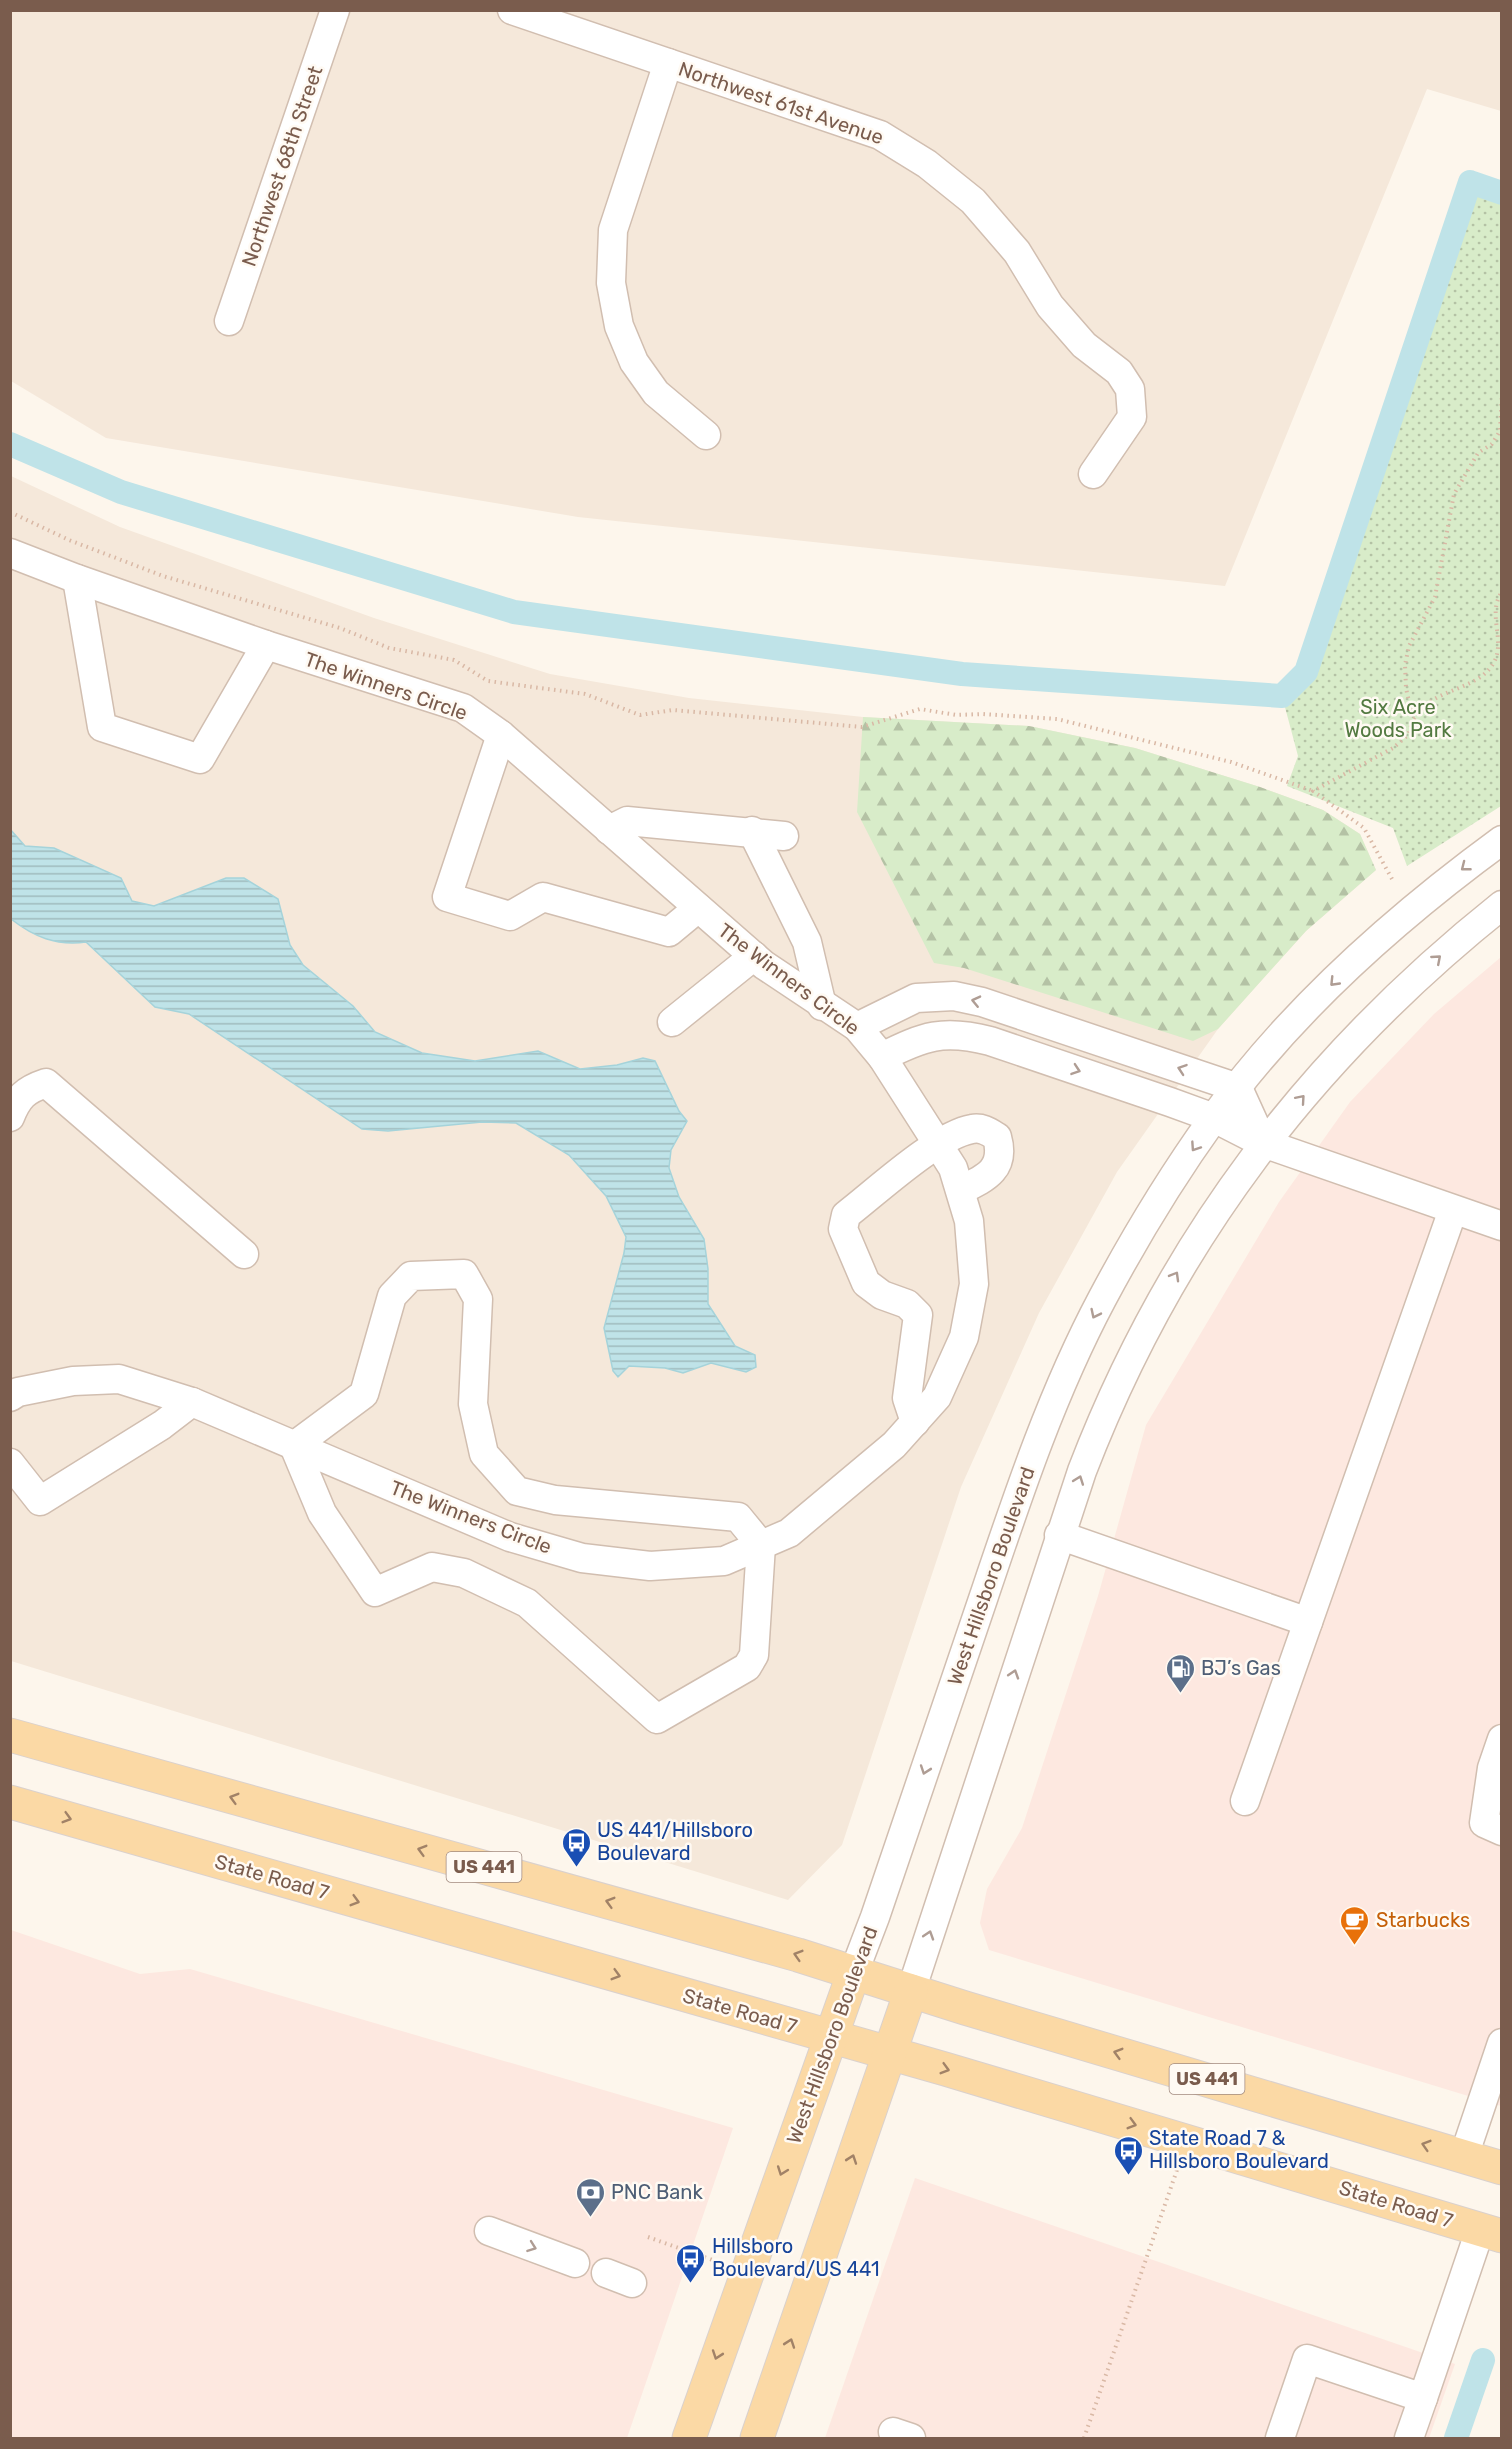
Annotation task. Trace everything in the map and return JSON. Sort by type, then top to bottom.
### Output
[{"type":"main road","name":"US 441","points":[[17,1740],[854,1972],[1502,2168]]},
{"type":"main road","name":"State Road 7","points":[[10,1802],[1233,2153],[1491,2233]]},
{"type":"main road","name":"West Hillsboro Boulevard","points":[[689,2439],[746,2272],[854,1972]]},
{"type":"main road","points":[[757,2439],[911,1991]]},
{"type":"street","name":"Northwest 68th Street","points":[[229,321],[335,10]]},
{"type":"street","name":"Northwest 61st Avenue","points":[[512,10],[880,135],[927,164],[973,201],[1017,252],[1050,306],[1084,345],[1119,372],[1130,389],[1132,417],[1093,474]]},
{"type":"street","points":[[668,63],[613,230],[611,283],[619,326],[634,362],[656,393],[706,435]]},
{"type":"street","name":"The Winners Circle","points":[[10,552],[77,579],[266,645],[463,708],[501,735],[754,956],[822,1006],[857,1027],[882,1057],[953,1168],[969,1221],[974,1284],[964,1337],[938,1397],[894,1445],[789,1533],[724,1561],[650,1566],[582,1558],[510,1537],[192,1402],[119,1379],[73,1381],[18,1392],[10,1397]]},
{"type":"street","points":[[77,579],[102,727],[200,759],[266,645]]},
{"type":"street","points":[[501,735],[447,897],[510,916],[543,897],[669,933],[698,908]]},
{"type":"street","points":[[609,830],[627,821],[752,831],[784,836]]},
{"type":"street","points":[[752,831],[807,942],[822,1006]]},
{"type":"street","name":"West Hillsboro Boulevard","points":[[854,1972],[879,1906],[1029,1465],[1049,1414],[1101,1300],[1166,1190],[1214,1118],[1238,1088],[1300,1017],[1375,940],[1428,895],[1502,840]]},
{"type":"street","points":[[911,1991],[1059,1535],[1104,1414],[1142,1335],[1191,1249],[1263,1143],[1352,1041],[1392,1001],[1502,905]]},
{"type":"street","points":[[672,1022],[754,956]]},
{"type":"street","points":[[857,1027],[916,998],[954,996],[982,1002],[1238,1088],[1263,1143]]},
{"type":"street","points":[[1021,1051],[1032,1019]]},
{"type":"street","points":[[882,1057],[919,1038],[961,1033],[1021,1051],[1214,1118],[1263,1143],[1502,1226]]},
{"type":"street","points":[[10,1117],[17,1099],[29,1089],[46,1083],[244,1254]]},
{"type":"street","points":[[915,1422],[907,1398],[918,1315],[907,1304],[882,1295],[866,1283],[843,1229],[846,1215],[938,1144],[971,1129],[986,1130],[997,1137],[1001,1151],[995,1166],[987,1177],[961,1190]]},
{"type":"street","points":[[1245,1801],[1454,1210]]},
{"type":"street","points":[[464,1274],[478,1299],[473,1404],[484,1454],[517,1491],[555,1500],[738,1517],[760,1545],[754,1655],[747,1667],[657,1719],[527,1603],[464,1573],[432,1567],[375,1592],[322,1513],[294,1446],[364,1394],[392,1296],[411,1276],[464,1274]]},
{"type":"street","points":[[10,1463],[40,1501],[162,1425],[192,1402]]},
{"type":"street","points":[[1059,1535],[1308,1622]]},
{"type":"street","points":[[1502,1739],[1492,1768],[1485,1823],[1502,1831]]},
{"type":"street","points":[[1464,2156],[1502,2043]]},
{"type":"street","points":[[489,2231],[575,2263]]},
{"type":"street","points":[[1409,2439],[1423,2398],[1491,2233]]},
{"type":"street","points":[[1280,2439],[1307,2359],[1423,2398]]},
{"type":"path","points":[[1413,720],[1406,688],[1405,665],[1409,646],[1435,597],[1454,494],[1478,453],[1492,444],[1500,431],[1502,393]]},
{"type":"path","points":[[10,512],[69,540],[163,576],[340,628],[389,648],[454,660],[488,681],[585,694],[640,715],[673,710],[862,727],[920,709],[956,715],[983,714],[1057,719],[1231,762],[1313,791],[1365,828],[1392,879]]},
{"type":"path","points":[[1313,791],[1393,748],[1408,735],[1413,720],[1427,704],[1484,676],[1495,662],[1499,642],[1495,618],[1496,601],[1502,592]]},
{"type":"path","points":[[1084,2439],[1172,2184]]},
{"type":"path","points":[[648,2237],[746,2272]]},
{"type":"shaded area","points":[[10,11],[1501,11],[1501,111],[1427,89],[1225,586],[578,517],[106,438],[11,381]]},
{"type":"shaded area","points":[[11,476],[120,527],[374,618],[550,674],[689,698],[863,717],[1029,726],[1135,748],[1260,787],[1323,810],[1360,834],[1376,870],[1306,931],[1218,1029],[1117,1172],[1039,1313],[961,1487],[842,1845],[788,1900],[11,1661]]},
{"type":"shaded area","points":[[1501,957],[1501,2106],[989,1950],[980,1923],[987,1889],[1022,1828],[1098,1596],[1146,1425],[1279,1202],[1350,1102],[1434,1014]]},
{"type":"shaded area","points":[[11,1930],[140,1974],[190,1969],[733,2128],[627,2438],[11,2438]]},
{"type":"shaded area","points":[[915,2178],[1455,2364],[1429,2438],[825,2438]]},
{"type":"green space","name":"Six Acre Woods Park","points":[[1470,182],[1501,193],[1501,806],[1407,866],[1393,828],[1287,786],[1298,756],[1282,696],[1306,672]]},
{"type":"green space","points":[[863,717],[1029,726],[1135,748],[1260,787],[1323,810],[1360,834],[1376,870],[1306,931],[1218,1029],[1193,1041],[964,968],[934,963],[857,812]]},
{"type":"water","points":[[10,829],[25,846],[54,848],[121,878],[132,901],[154,906],[226,878],[244,878],[278,899],[290,945],[303,965],[353,1006],[375,1032],[422,1053],[475,1061],[538,1051],[580,1069],[617,1065],[643,1058],[655,1061],[679,1111],[687,1121],[671,1150],[669,1168],[679,1197],[704,1239],[708,1269],[708,1304],[735,1346],[755,1355],[756,1367],[746,1372],[711,1363],[683,1373],[665,1368],[629,1366],[618,1377],[613,1371],[604,1328],[624,1253],[626,1237],[606,1196],[569,1155],[516,1123],[482,1122],[388,1131],[362,1129],[189,1014],[155,1007],[86,942],[65,943],[46,939],[28,931],[11,919]]},
{"type":"waterway","points":[[10,444],[121,492],[514,612],[962,674],[1282,696],[1306,672],[1470,182],[1502,193]]},
{"type":"waterway","points":[[1456,2438],[1483,2360]]},
{"type":"place","name":"BJ’s Gas","points":[[1180,1694]]},
{"type":"place","name":"US 441/Hillsboro Boulevard","points":[[576,1868]]},
{"type":"place","name":"Starbucks","points":[[1355,1946]]},
{"type":"place","name":"State Road 7 & Hillsboro Boulevard","points":[[1128,2176]]},
{"type":"place","name":"PNC Bank","points":[[590,2218]]},
{"type":"place","name":"Hillsboro Boulevard/US 441","points":[[691,2284]]}]
